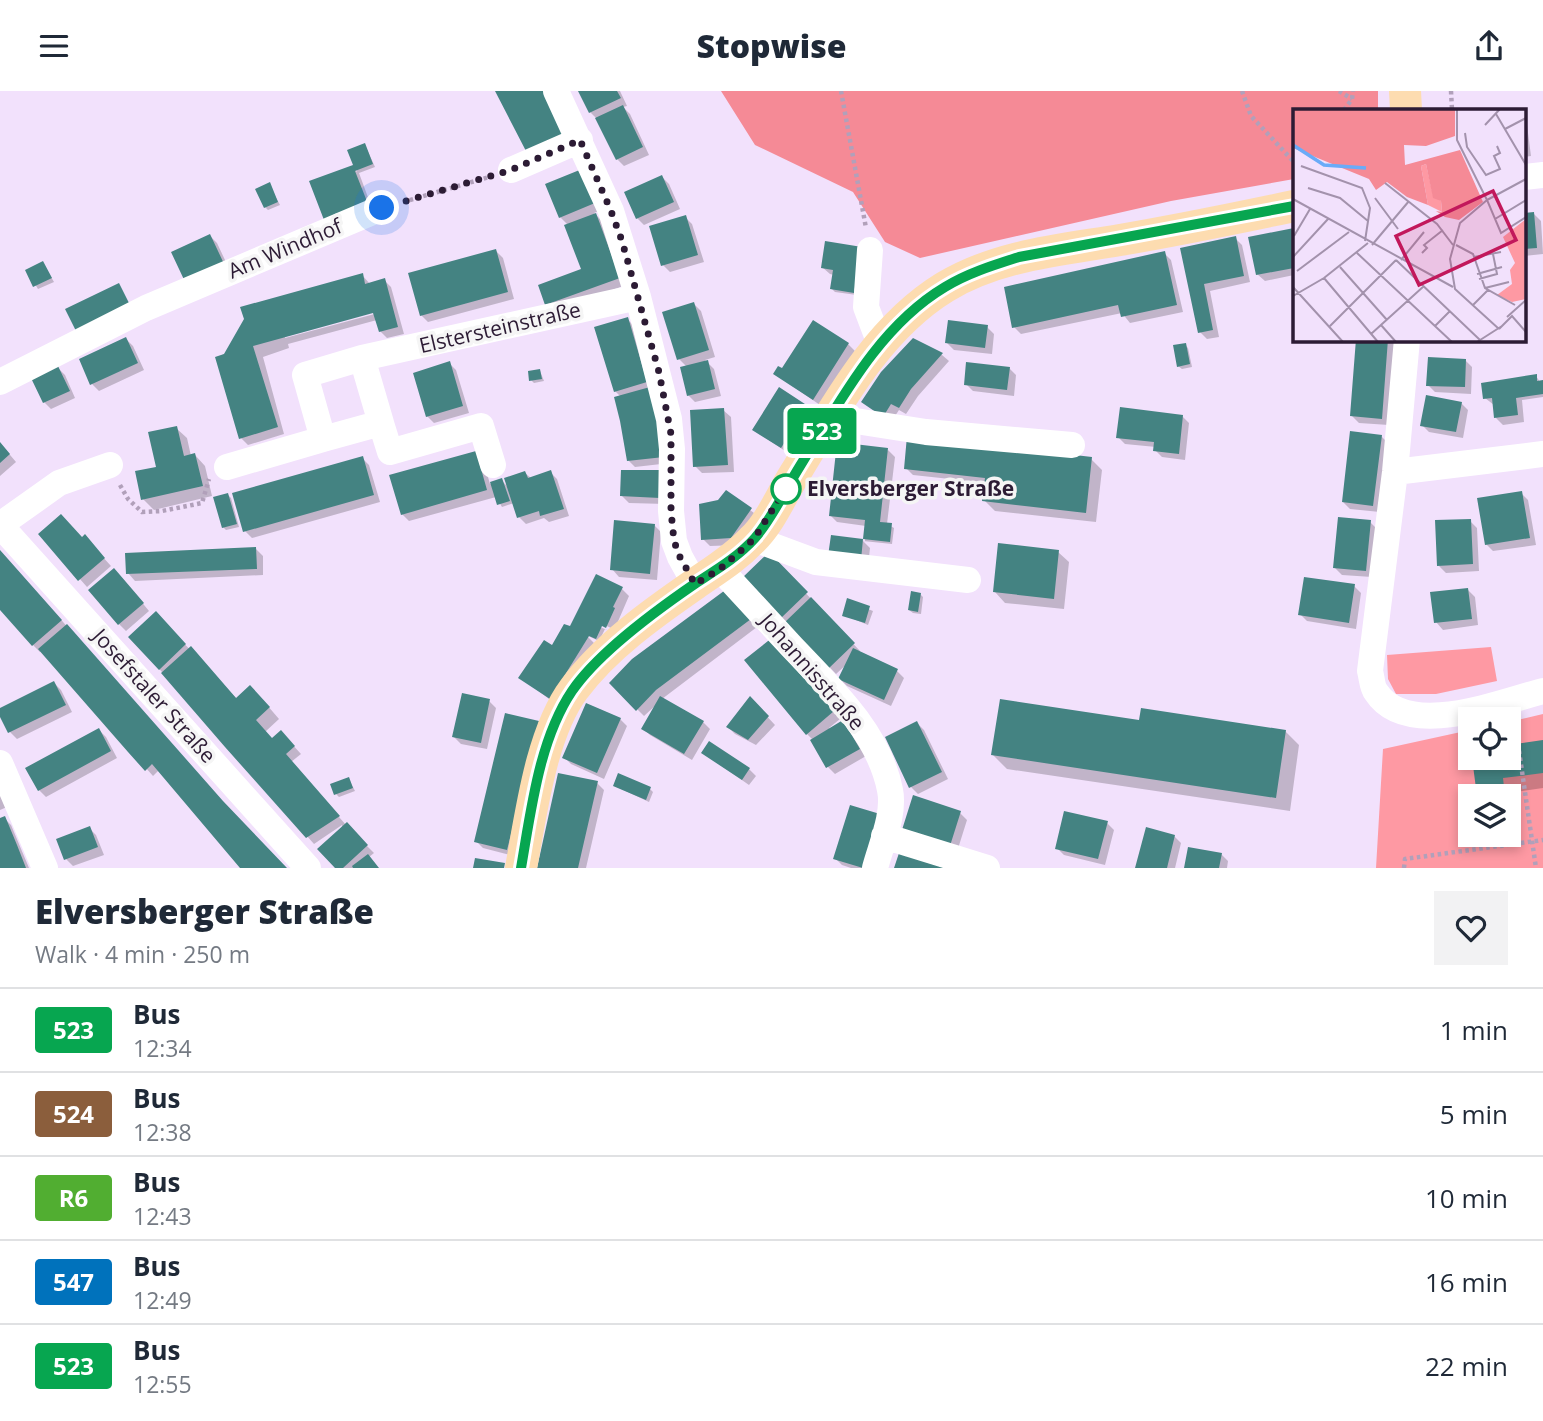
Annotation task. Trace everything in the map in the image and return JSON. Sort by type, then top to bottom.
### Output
[{"type":"main road","points":[[1405,91],[1406,109]]},
{"type":"main road","points":[[521,868],[547,744],[557,717],[573,689],[597,662],[634,630],[754,539],[830,417],[880,344],[913,310],[946,286],[980,270],[1019,257],[1293,206]]},
{"type":"street","points":[[556,91],[611,211],[638,297],[670,419],[674,541],[680,557],[708,576]]},
{"type":"street","points":[[511,170],[580,140]]},
{"type":"street","name":"Am Windhof","points":[[0,382],[146,308],[382,208]]},
{"type":"street","points":[[870,250],[866,307],[880,344]]},
{"type":"street","name":"Elstersteinstraße","points":[[323,439],[305,375],[362,358],[638,297]]},
{"type":"street","points":[[1407,341],[1395,472],[1370,671],[1375,691],[1393,710],[1417,716],[1447,715],[1543,691]]},
{"type":"street","points":[[362,358],[390,452],[481,426],[493,465]]},
{"type":"street","points":[[830,417],[926,432],[1072,445]]},
{"type":"street","points":[[228,467],[381,423]]},
{"type":"street","points":[[1395,472],[1543,454]]},
{"type":"street","points":[[0,525],[59,483],[110,465]]},
{"type":"street","name":"Josefstaler Straße","points":[[0,525],[308,868]]},
{"type":"street","points":[[754,539],[816,562],[968,580]]},
{"type":"street","name":"Johannisstraße","points":[[708,576],[827,683],[871,742],[891,791],[891,807],[876,868]]},
{"type":"street","points":[[0,763],[45,868]]},
{"type":"street","points":[[884,836],[977,867]]},
{"type":"path","points":[[841,91],[870,250]]},
{"type":"path","points":[[1242,91],[1251,116],[1293,161]]},
{"type":"path","points":[[1339,91],[1352,99]]},
{"type":"path","points":[[1345,109],[1352,99],[1353,91]]},
{"type":"path","points":[[1451,91],[1452,109]]},
{"type":"path","points":[[382,208],[511,170]]},
{"type":"path","points":[[110,465],[128,499],[142,512],[202,503],[211,472],[228,467]]},
{"type":"path","points":[[1510,700],[1536,868]]},
{"type":"path","points":[[1404,868],[1405,859],[1543,840]]},
{"type":"shaded area","points":[[721,91],[1378,91],[1378,109],[1293,109],[1293,179],[1171,201],[920,258],[885,242],[853,192],[755,145]]},
{"type":"shaded area","points":[[1491,647],[1497,681],[1436,694],[1396,694],[1388,679],[1387,655]]},
{"type":"shaded area","points":[[1543,714],[1543,868],[1376,868],[1383,749],[1458,733],[1458,770],[1521,770],[1521,719]]},
{"type":"building","points":[[495,91],[543,91],[565,133],[527,153]]},
{"type":"building","points":[[578,91],[617,91],[621,98],[589,113]]},
{"type":"building","points":[[623,105],[643,147],[616,160],[595,118]]},
{"type":"building","points":[[365,143],[373,164],[355,171],[368,204],[324,220],[309,181],[353,165],[347,150]]},
{"type":"building","points":[[582,169],[595,203],[559,218],[545,184]]},
{"type":"building","points":[[662,175],[674,202],[636,219],[624,192]]},
{"type":"building","points":[[270,182],[278,202],[264,208],[255,189]]},
{"type":"building","points":[[1534,212],[1537,248],[1526,249],[1526,213]]},
{"type":"building","points":[[596,213],[620,278],[545,305],[538,285],[581,269],[564,225]]},
{"type":"building","points":[[686,215],[698,255],[661,266],[649,226]]},
{"type":"building","points":[[1293,228],[1293,268],[1256,275],[1248,237]]},
{"type":"building","points":[[210,234],[226,268],[187,286],[171,252]]},
{"type":"building","points":[[1236,236],[1244,276],[1204,284],[1213,330],[1198,333],[1180,248]]},
{"type":"building","points":[[825,241],[862,247],[854,293],[830,289],[833,270],[821,268]]},
{"type":"building","points":[[496,249],[508,292],[420,316],[408,273]]},
{"type":"building","points":[[1165,251],[1177,305],[1121,317],[1118,305],[1012,328],[1004,287]]},
{"type":"building","points":[[43,261],[52,278],[33,287],[25,270]]},
{"type":"building","points":[[363,273],[365,284],[385,278],[398,327],[379,332],[373,313],[253,346],[278,427],[239,439],[215,357],[224,354],[244,319],[240,307]]},
{"type":"building","points":[[119,283],[133,311],[79,337],[65,309]]},
{"type":"building","points":[[694,302],[709,350],[677,360],[662,312]]},
{"type":"building","points":[[628,317],[647,382],[614,392],[594,327]]},
{"type":"building","points":[[813,320],[849,343],[813,400],[773,374],[778,366],[782,368]]},
{"type":"building","points":[[948,320],[988,325],[985,348],[945,343]]},
{"type":"building","points":[[126,337],[138,363],[90,385],[79,359]]},
{"type":"building","points":[[913,338],[943,353],[911,389],[899,408],[891,404],[883,417],[861,402],[881,372]]},
{"type":"building","points":[[1356,341],[1388,341],[1382,419],[1350,416]]},
{"type":"building","points":[[1186,343],[1190,364],[1177,367],[1173,345]]},
{"type":"building","points":[[1428,357],[1466,359],[1465,387],[1426,386]]},
{"type":"building","points":[[708,360],[715,389],[687,396],[680,367]]},
{"type":"building","points":[[450,361],[463,406],[426,417],[413,373]]},
{"type":"building","points":[[966,362],[1010,367],[1007,390],[964,385]]},
{"type":"building","points":[[58,366],[70,391],[43,403],[31,378]]},
{"type":"building","points":[[540,369],[542,379],[529,381],[528,371]]},
{"type":"building","points":[[1537,374],[1537,381],[1543,380],[1543,394],[1516,398],[1518,415],[1494,418],[1492,398],[1483,399],[1481,383]]},
{"type":"building","points":[[650,387],[664,457],[627,461],[614,397]]},
{"type":"building","points":[[779,387],[808,406],[781,448],[752,430]]},
{"type":"building","points":[[1426,395],[1462,402],[1456,432],[1420,426]]},
{"type":"building","points":[[1120,407],[1183,415],[1179,454],[1153,451],[1154,442],[1116,438]]},
{"type":"building","points":[[724,408],[728,465],[693,467],[690,410]]},
{"type":"building","points":[[177,426],[184,456],[195,453],[203,486],[141,500],[135,471],[156,467],[148,432]]},
{"type":"building","points":[[1350,431],[1382,435],[1373,506],[1342,502]]},
{"type":"building","points":[[907,436],[1092,457],[1086,513],[982,501],[985,478],[904,469]]},
{"type":"building","points":[[0,442],[10,454],[0,463]]},
{"type":"building","points":[[837,442],[888,448],[880,522],[892,523],[890,542],[863,539],[865,520],[829,516]]},
{"type":"building","points":[[476,451],[487,490],[401,515],[389,475]]},
{"type":"building","points":[[363,456],[374,495],[243,532],[232,493]]},
{"type":"building","points":[[551,470],[564,509],[540,516],[539,511],[517,518],[504,478],[525,471],[528,478]]},
{"type":"building","points":[[621,470],[661,470],[660,498],[620,496]]},
{"type":"building","points":[[502,478],[510,501],[497,505],[490,482]]},
{"type":"building","points":[[726,490],[752,508],[731,538],[701,540],[699,504],[718,500]]},
{"type":"building","points":[[1522,491],[1530,538],[1485,545],[1477,498]]},
{"type":"building","points":[[228,493],[237,524],[222,528],[213,497]]},
{"type":"building","points":[[61,514],[82,537],[85,534],[105,558],[78,581],[38,534]]},
{"type":"building","points":[[1338,517],[1371,520],[1366,571],[1333,568]]},
{"type":"building","points":[[1471,519],[1473,564],[1437,566],[1435,520]]},
{"type":"building","points":[[614,520],[655,524],[650,574],[610,570]]},
{"type":"building","points":[[831,535],[863,539],[861,560],[828,556]]},
{"type":"building","points":[[998,543],[1059,550],[1054,599],[993,592]]},
{"type":"building","points":[[256,547],[257,569],[126,574],[125,553]]},
{"type":"building","points":[[0,550],[62,620],[32,646],[0,610]]},
{"type":"building","points":[[769,552],[808,592],[780,619],[741,579]]},
{"type":"building","points":[[114,568],[144,603],[118,625],[88,590]]},
{"type":"building","points":[[596,574],[623,587],[606,628],[602,626],[596,639],[589,636],[550,699],[518,678],[544,640],[552,645],[564,624],[570,626]]},
{"type":"building","points":[[1304,577],[1355,584],[1349,623],[1298,615]]},
{"type":"building","points":[[728,588],[751,619],[656,690],[636,711],[609,683],[632,659]]},
{"type":"building","points":[[1468,588],[1472,619],[1434,623],[1430,592]]},
{"type":"building","points":[[911,591],[921,593],[918,612],[908,610]]},
{"type":"building","points":[[811,597],[855,643],[828,669],[784,623]]},
{"type":"building","points":[[847,598],[870,606],[865,623],[842,616]]},
{"type":"building","points":[[156,611],[186,644],[159,670],[128,637]]},
{"type":"building","points":[[67,624],[223,801],[287,868],[240,868],[152,764],[145,771],[38,649]]},
{"type":"building","points":[[773,637],[834,711],[806,735],[744,660]]},
{"type":"building","points":[[191,646],[236,698],[250,685],[270,707],[256,720],[272,738],[281,730],[295,746],[286,754],[340,816],[306,838],[225,747],[161,673]]},
{"type":"building","points":[[853,648],[898,669],[884,700],[838,679]]},
{"type":"building","points":[[54,681],[66,705],[8,733],[0,717],[0,708]]},
{"type":"building","points":[[462,693],[490,699],[481,743],[452,737]]},
{"type":"building","points":[[660,696],[704,721],[684,754],[641,729]]},
{"type":"building","points":[[750,696],[769,716],[748,740],[726,727]]},
{"type":"building","points":[[1000,699],[1139,720],[1141,708],[1286,730],[1276,798],[991,755]]},
{"type":"building","points":[[586,703],[621,718],[597,773],[562,758]]},
{"type":"building","points":[[505,713],[539,721],[507,850],[474,842]]},
{"type":"building","points":[[843,720],[860,749],[826,768],[810,740]]},
{"type":"building","points":[[917,721],[942,772],[909,788],[885,737]]},
{"type":"building","points":[[99,728],[111,751],[38,791],[25,768]]},
{"type":"building","points":[[1543,740],[1543,773],[1503,778],[1504,784],[1475,784],[1474,770],[1521,770],[1521,743]]},
{"type":"building","points":[[709,741],[750,768],[742,780],[701,753]]},
{"type":"building","points":[[558,773],[598,781],[578,868],[537,868]]},
{"type":"building","points":[[618,773],[651,787],[646,800],[613,786]]},
{"type":"building","points":[[349,777],[353,788],[334,795],[330,784]]},
{"type":"building","points":[[913,795],[961,811],[949,849],[901,833]]},
{"type":"building","points":[[850,805],[880,814],[863,868],[833,859]]},
{"type":"building","points":[[1064,811],[1108,821],[1098,859],[1055,849]]},
{"type":"building","points":[[5,816],[26,868],[0,868],[0,818]]},
{"type":"building","points":[[347,822],[368,845],[343,868],[335,868],[317,849]]},
{"type":"building","points":[[90,826],[98,847],[64,860],[56,839]]},
{"type":"building","points":[[1146,827],[1175,835],[1167,868],[1135,868]]},
{"type":"building","points":[[1188,847],[1222,853],[1219,868],[1184,868]]},
{"type":"building","points":[[899,853],[945,868],[894,868]]},
{"type":"building","points":[[368,854],[379,868],[353,868],[352,866]]},
{"type":"building","points":[[475,858],[505,863],[504,868],[473,868]]},
{"type":"bus line","name":"523","points":[[521,868],[547,744],[557,717],[573,689],[597,662],[634,630],[695,584],[720,569],[754,539],[861,371],[880,344],[913,310],[946,286],[980,270],[1019,257],[1293,206]]},
{"type":"place","name":"Elversberger Straße","points":[[786,489]]},
{"type":"route","points":[[382,208],[511,170],[580,140],[601,184],[622,241],[659,372],[670,419],[674,541],[695,584],[720,569],[754,539],[791,480],[786,489]]}]
